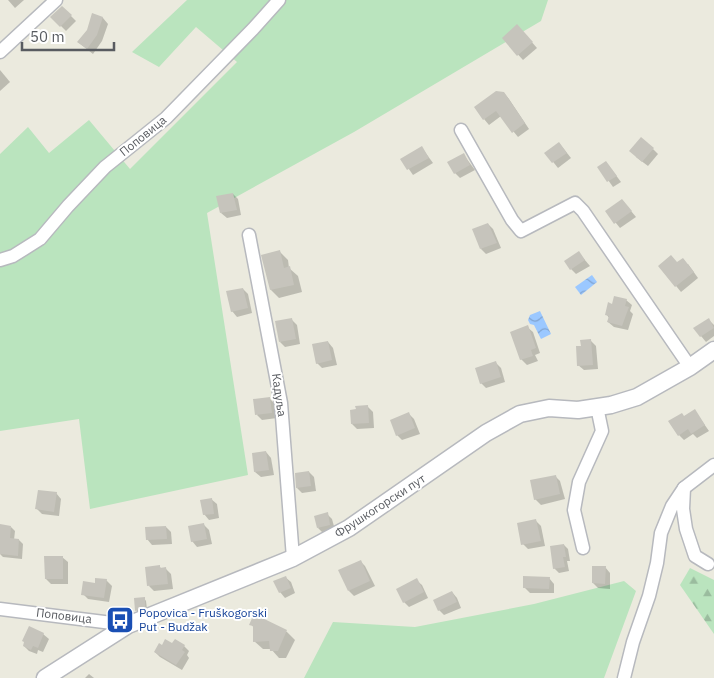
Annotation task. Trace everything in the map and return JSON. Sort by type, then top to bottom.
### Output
[{"type":"street","points":[[0,52],[56,0]]},
{"type":"street","name":"Поповица","points":[[0,260],[14,256],[40,239],[105,167],[166,118],[279,0]]},
{"type":"street","points":[[461,130],[512,220],[521,231],[575,204],[583,211],[690,367]]},
{"type":"street","name":"Кадуља","points":[[249,235],[281,403],[293,558]]},
{"type":"street","name":"Фрушкогорски пут","points":[[45,678],[128,625],[293,558],[350,528],[486,432],[520,414],[549,408],[578,410],[612,405],[637,397],[690,367],[714,350]]},
{"type":"street","points":[[583,548],[574,510],[579,482],[602,431],[597,407]]},
{"type":"street","points":[[624,678],[633,642],[649,596],[657,563],[661,534],[672,506],[684,488],[714,465]]},
{"type":"street","points":[[684,488],[683,509],[686,529],[694,556],[708,564]]},
{"type":"street","name":"Поповица","points":[[0,609],[128,625]]},
{"type":"green space","points":[[187,0],[548,0],[541,21],[354,132],[207,213],[248,475],[90,509],[79,419],[0,431],[0,154],[28,127],[49,153],[89,120],[130,169],[237,62],[196,27],[159,67],[132,52]]},
{"type":"green space","points":[[690,568],[714,580],[714,634],[680,585]]},
{"type":"green space","points":[[624,581],[636,591],[604,678],[304,678],[333,622],[415,627],[534,604]]},
{"type":"water","points":[[592,275],[597,282],[581,295],[575,287]]},
{"type":"water","points":[[540,311],[551,334],[541,339],[534,325],[530,324],[528,320],[530,315]]},
{"type":"building","points":[[62,6],[72,15],[60,27],[50,17]]},
{"type":"building","points":[[92,13],[103,17],[97,35],[87,49],[77,42],[87,30]]},
{"type":"building","points":[[517,24],[533,42],[517,56],[502,38]]},
{"type":"building","points":[[496,91],[504,92],[525,123],[512,133],[496,111],[483,120],[474,107]]},
{"type":"building","points":[[641,137],[654,148],[642,162],[629,151]]},
{"type":"building","points":[[559,142],[567,153],[552,163],[544,153]]},
{"type":"building","points":[[422,146],[429,158],[407,170],[400,159]]},
{"type":"building","points":[[464,153],[470,165],[454,174],[447,162]]},
{"type":"building","points":[[606,161],[617,176],[607,182],[597,167]]},
{"type":"building","points":[[233,193],[237,210],[220,213],[216,196]]},
{"type":"building","points":[[622,199],[632,211],[614,224],[605,211]]},
{"type":"building","points":[[488,223],[497,243],[480,249],[472,229]]},
{"type":"building","points":[[280,250],[284,268],[290,266],[294,285],[270,290],[261,255]]},
{"type":"building","points":[[579,251],[585,260],[570,270],[564,261]]},
{"type":"building","points":[[671,255],[677,262],[683,258],[694,272],[675,287],[658,266]]},
{"type":"building","points":[[243,288],[248,308],[231,312],[226,291]]},
{"type":"building","points":[[614,296],[627,299],[625,306],[629,307],[622,326],[607,322],[609,316],[605,315],[608,302],[612,304]]},
{"type":"building","points":[[292,318],[296,339],[279,342],[275,321]]},
{"type":"building","points":[[709,318],[714,328],[700,337],[693,328]]},
{"type":"building","points":[[528,325],[536,348],[531,350],[533,356],[520,360],[510,332]]},
{"type":"building","points":[[591,339],[593,365],[577,366],[576,346],[581,346],[580,340]]},
{"type":"building","points":[[328,341],[332,360],[316,364],[312,344]]},
{"type":"building","points":[[496,361],[501,377],[480,384],[475,368]]},
{"type":"building","points":[[270,397],[272,413],[255,415],[253,399]]},
{"type":"building","points":[[368,405],[369,423],[351,424],[350,410],[356,409],[355,406]]},
{"type":"building","points":[[695,409],[705,425],[691,434],[688,429],[678,436],[668,421],[682,413],[684,416]]},
{"type":"building","points":[[409,412],[415,428],[396,436],[390,420]]},
{"type":"building","points":[[266,451],[269,470],[254,472],[252,453]]},
{"type":"building","points":[[309,471],[311,486],[296,488],[295,473]]},
{"type":"building","points":[[556,475],[560,494],[534,500],[530,480]]},
{"type":"building","points":[[38,490],[57,492],[54,512],[35,509]]},
{"type":"building","points":[[212,498],[214,514],[203,515],[200,500]]},
{"type":"building","points":[[328,512],[330,525],[317,528],[314,516]]},
{"type":"building","points":[[536,519],[541,541],[521,545],[517,523]]},
{"type":"building","points":[[204,523],[207,539],[191,542],[188,526]]},
{"type":"building","points":[[0,524],[11,526],[10,538],[19,539],[18,556],[0,554]]},
{"type":"building","points":[[166,526],[167,539],[146,540],[145,527]]},
{"type":"building","points":[[564,544],[566,557],[563,557],[565,567],[553,569],[550,546]]},
{"type":"building","points":[[44,556],[63,556],[63,579],[45,579]]},
{"type":"building","points":[[361,560],[370,581],[348,591],[338,570]]},
{"type":"building","points":[[160,565],[160,568],[166,567],[168,584],[147,586],[145,567]]},
{"type":"building","points":[[592,566],[606,566],[605,584],[592,583]]},
{"type":"building","points":[[286,576],[291,588],[279,593],[273,581]]},
{"type":"building","points":[[523,576],[550,577],[549,589],[523,588]]},
{"type":"building","points":[[95,578],[107,579],[104,598],[81,595],[83,581],[95,583]]},
{"type":"building","points":[[417,578],[424,592],[403,603],[396,589]]},
{"type":"building","points":[[452,591],[457,602],[438,611],[433,600]]},
{"type":"building","points":[[145,597],[145,607],[135,611],[134,598]]},
{"type":"building","points":[[254,614],[287,630],[278,651],[270,651],[269,641],[253,642],[253,626],[249,625]]},
{"type":"building","points":[[29,626],[44,633],[38,648],[33,646],[31,650],[23,646],[24,642],[22,641]]},
{"type":"building","points":[[165,639],[172,643],[175,639],[185,645],[182,650],[185,652],[176,665],[154,652],[159,643],[162,645]]},
{"type":"place","name":"Popovica - Fruškogorski Put - Budžak","points":[[120,620]]}]
